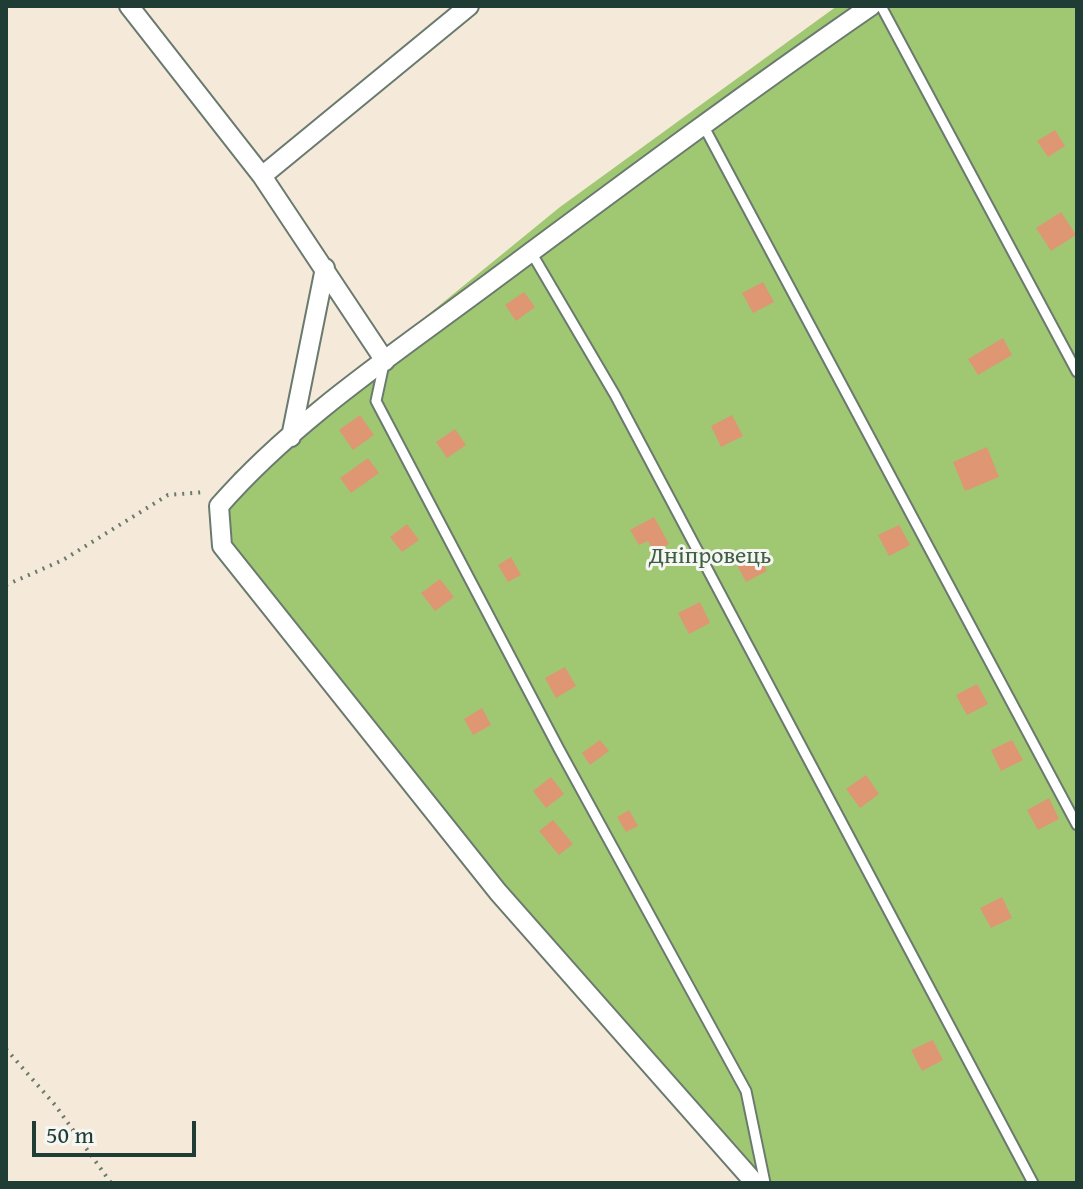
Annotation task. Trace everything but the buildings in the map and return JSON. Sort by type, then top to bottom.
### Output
[{"type":"street","points":[[129,6],[262,176],[385,361]]},
{"type":"street","points":[[262,176],[469,6]]},
{"type":"street","points":[[755,1183],[498,892],[222,546],[219,506],[251,469],[385,361],[702,123],[871,6]]},
{"type":"street","points":[[291,437],[325,268]]},
{"type":"lane","points":[[881,6],[1077,372]]},
{"type":"lane","points":[[702,123],[1077,825]]},
{"type":"lane","points":[[531,252],[615,395],[1033,1183]]},
{"type":"lane","points":[[385,361],[376,401],[552,736],[746,1091],[765,1183]]},
{"type":"path","points":[[6,585],[63,560],[168,495],[204,489],[219,506]]},
{"type":"path","points":[[6,1049],[55,1105],[111,1183]]},
{"type":"green space","name":"Дніпровець","points":[[837,6],[1077,6],[1077,1183],[769,1183],[489,868],[221,529],[234,473],[560,207]]}]
